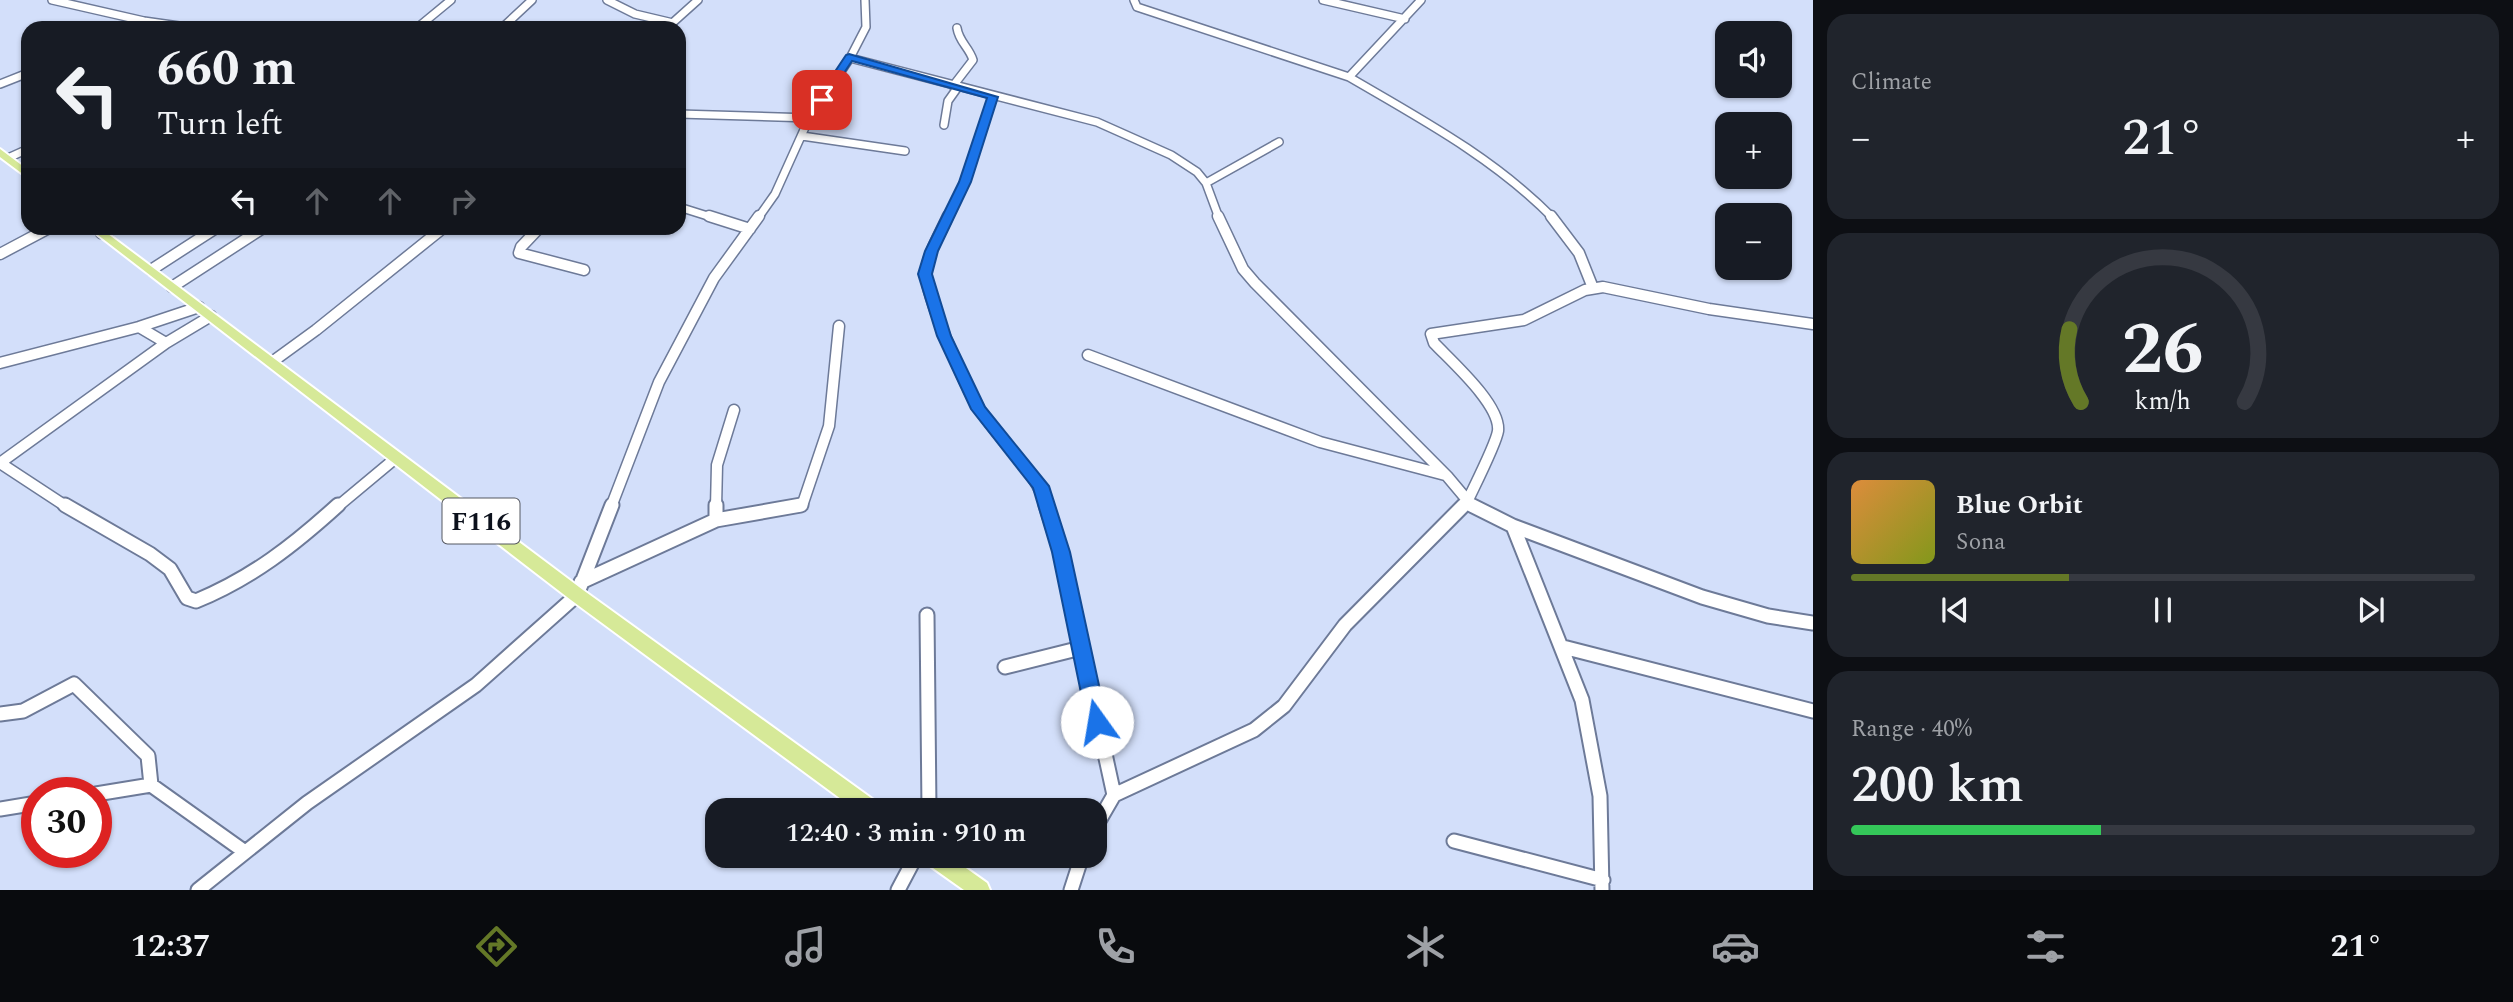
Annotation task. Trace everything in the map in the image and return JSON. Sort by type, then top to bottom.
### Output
[{"type":"main road","points":[[4,155],[21,169]]},
{"type":"main road","name":"F116","points":[[110,235],[150,270],[397,457],[579,589],[856,798]]},
{"type":"main road","points":[[950,868],[980,890]]},
{"type":"street","points":[[52,0],[144,21]]},
{"type":"street","points":[[426,21],[451,0]]},
{"type":"street","points":[[510,21],[532,0]]},
{"type":"street","points":[[607,0],[654,21]]},
{"type":"street","points":[[675,21],[698,0]]},
{"type":"street","points":[[579,589],[659,382],[714,278],[775,194],[811,118],[866,27],[866,0]]},
{"type":"street","points":[[1134,0],[1137,7],[1349,77],[1523,186],[1552,216],[1577,249],[1593,288]]},
{"type":"street","points":[[1323,0],[1405,19]]},
{"type":"street","points":[[1349,77],[1420,0]]},
{"type":"street","points":[[944,125],[948,101],[973,60],[970,51],[959,41],[957,28]]},
{"type":"street","points":[[849,58],[1097,122],[1171,155],[1197,172],[1206,183],[1223,229],[1243,269],[1447,476],[1467,502],[1513,526],[1536,532],[1639,575],[1724,603],[1787,620],[1813,623]]},
{"type":"street","points":[[0,84],[21,76]]},
{"type":"street","points":[[993,97],[965,182],[931,251],[925,274],[944,336],[979,409],[1040,486],[1061,552],[1114,795]]},
{"type":"street","points":[[686,114],[811,118]]},
{"type":"street","points":[[802,136],[905,151]]},
{"type":"street","points":[[1206,183],[1279,142]]},
{"type":"street","points":[[4,155],[21,151]]},
{"type":"street","points":[[686,209],[750,229]]},
{"type":"street","points":[[0,254],[36,235]]},
{"type":"street","points":[[150,270],[205,235]]},
{"type":"street","points":[[172,287],[252,235]]},
{"type":"street","points":[[272,362],[309,338],[407,254],[433,235]]},
{"type":"street","points":[[532,235],[519,253],[584,271]]},
{"type":"street","points":[[1107,807],[1114,795],[1254,730],[1284,706],[1345,625],[1467,502],[1498,431],[1496,418],[1482,394],[1433,343],[1432,334],[1524,320],[1593,288],[1813,324]]},
{"type":"street","points":[[0,363],[205,312]]},
{"type":"street","points":[[205,312],[0,463],[91,523],[150,554],[170,569],[187,598],[196,601],[249,578],[297,544],[376,471],[397,457]]},
{"type":"street","points":[[198,890],[307,803],[476,685],[579,589],[716,520],[798,507],[803,503],[830,426],[839,326]]},
{"type":"street","points":[[139,327],[166,343]]},
{"type":"street","points":[[1087,355],[1320,442],[1447,476]]},
{"type":"street","points":[[716,520],[717,466],[734,410]]},
{"type":"street","points":[[1454,841],[1603,885],[1600,796],[1583,700],[1513,526]]},
{"type":"street","points":[[927,615],[929,798]]},
{"type":"street","points":[[1563,647],[1813,711]]},
{"type":"street","points":[[1005,667],[1081,648]]},
{"type":"street","points":[[0,714],[23,710],[74,684],[148,756],[151,785]]},
{"type":"street","points":[[112,791],[151,785],[245,852]]},
{"type":"street","points":[[0,809],[21,806]]},
{"type":"street","points":[[898,890],[910,868]]},
{"type":"street","points":[[1071,890],[1078,868]]},
{"type":"route","points":[[822,100],[849,58],[993,97],[965,182],[931,251],[925,274],[944,336],[979,409],[1040,486],[1061,552],[1097,722]]}]
